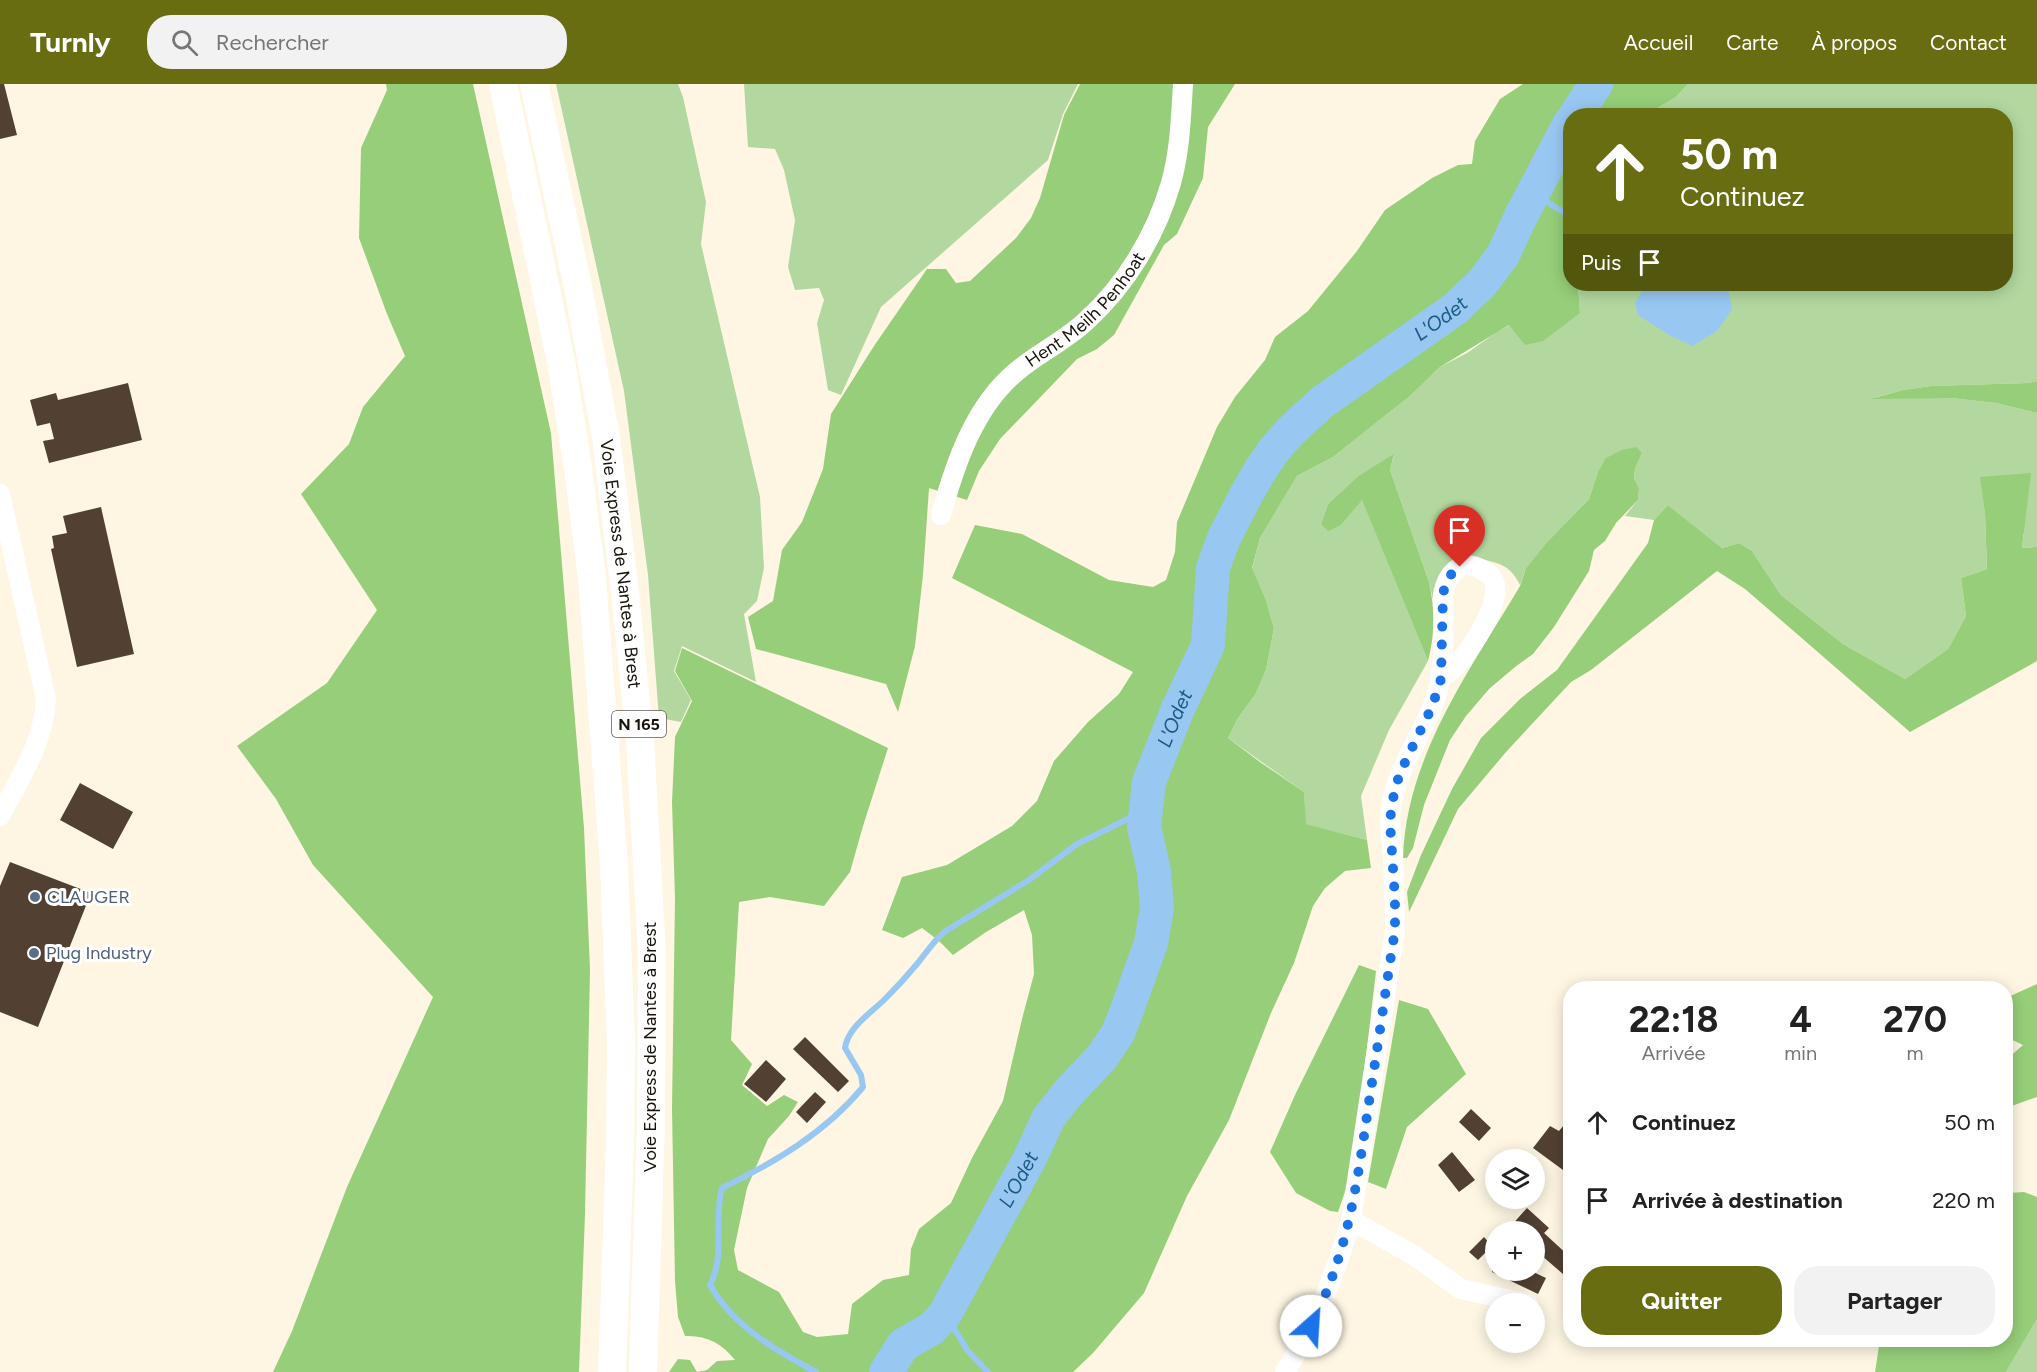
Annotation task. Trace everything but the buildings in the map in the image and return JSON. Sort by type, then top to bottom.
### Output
[{"type":"highway","name":"Voie Express de Nantes à Brest","points":[[503,84],[540,255],[561,367],[578,469],[592,578],[614,865],[621,1042],[621,1146],[612,1372]]},
{"type":"highway","name":"Voie Express de Nantes à Brest","points":[[534,84],[578,287],[606,437],[626,592],[640,741],[652,954],[651,1123],[643,1372]]},
{"type":"street","name":"Hent Meilh Penhoat","points":[[940,515],[968,438],[992,398],[1013,374],[1086,322],[1137,261],[1161,212],[1171,183],[1179,145],[1183,84]]},
{"type":"street","points":[[0,494],[46,699],[45,717],[39,741],[0,816]]},
{"type":"street","points":[[1285,1372],[1298,1352],[1324,1300],[1339,1262],[1351,1220],[1395,930],[1390,822],[1392,803],[1402,771],[1432,707],[1441,679],[1443,594],[1446,581],[1452,572],[1460,567],[1476,567],[1491,576],[1495,582],[1495,599],[1489,615],[1457,665],[1441,679]]},
{"type":"street","points":[[1351,1220],[1415,1256],[1461,1289],[1485,1294]]},
{"type":"green space","points":[[386,84],[473,84],[551,433],[584,828],[590,970],[579,1372],[273,1372],[292,1331],[347,1187],[433,997],[313,865],[276,799],[237,746],[327,683],[377,610],[301,494],[349,444],[363,407],[405,356],[359,238],[361,148],[387,90]]},
{"type":"green space","points":[[556,84],[678,84],[683,97],[706,202],[701,244],[760,497],[764,568],[757,601],[744,614],[756,682],[682,646],[674,671],[691,700],[681,722],[659,718],[648,575],[624,391]]},
{"type":"green space","points":[[744,84],[1078,84],[1063,114],[1048,160],[881,307],[841,395],[828,390],[817,323],[824,300],[819,288],[795,290],[788,267],[795,220],[784,170],[775,149],[748,147]]},
{"type":"green space","points":[[1080,84],[1235,84],[1208,127],[1203,178],[1177,234],[1164,245],[1114,335],[1097,349],[1077,359],[1000,439],[979,471],[967,500],[929,488],[915,646],[898,712],[886,684],[756,649],[748,617],[773,601],[782,550],[802,522],[823,469],[831,414],[927,269],[946,269],[956,283],[970,281],[1016,238],[1031,218],[1040,198],[1064,115]]},
{"type":"green space","points":[[1523,84],[1688,84],[1676,97],[1658,108],[1563,108],[1563,291],[1578,291],[1580,313],[1543,341],[1525,345],[1509,325],[1440,367],[1410,396],[1333,457],[1297,476],[1260,538],[1252,568],[1266,600],[1274,628],[1266,670],[1255,695],[1238,718],[1228,738],[1304,792],[1306,824],[1367,840],[1371,868],[1345,871],[1325,888],[1313,906],[1294,963],[1271,1013],[1229,1120],[1187,1196],[1144,1293],[1093,1353],[1073,1372],[697,1372],[707,1370],[717,1361],[735,1360],[713,1341],[685,1336],[678,1317],[675,1281],[672,1108],[675,898],[672,802],[675,737],[692,701],[675,671],[682,648],[888,748],[850,872],[824,906],[770,897],[739,902],[731,1040],[752,1064],[742,1085],[767,1106],[784,1095],[798,1102],[789,1116],[768,1139],[747,1188],[734,1250],[738,1270],[779,1292],[803,1332],[817,1337],[848,1334],[852,1304],[883,1280],[909,1275],[911,1249],[919,1229],[951,1203],[1003,1101],[1034,974],[1032,935],[1024,910],[953,955],[922,928],[903,938],[882,930],[902,877],[947,865],[1012,826],[1037,801],[1054,761],[1088,722],[1119,694],[1133,672],[952,578],[975,525],[1022,534],[1109,580],[1153,587],[1166,580],[1175,552],[1177,522],[1217,427],[1235,397],[1265,360],[1275,337],[1308,311],[1357,251],[1385,210],[1432,178],[1458,165],[1472,164],[1475,141],[1500,99]]},
{"type":"green space","points":[[1688,84],[2037,84],[2037,381],[1931,386],[1873,398],[1951,398],[1996,403],[2037,413],[2037,547],[2022,548],[2024,533],[1981,477],[1987,569],[1961,578],[1966,616],[1948,649],[1905,679],[1843,644],[1781,595],[1752,551],[1739,543],[1722,548],[1668,505],[1654,520],[1625,516],[1638,500],[1639,488],[1634,480],[1635,469],[1642,453],[1598,472],[1589,499],[1546,543],[1526,568],[1520,585],[1507,569],[1497,563],[1476,558],[1438,587],[1433,599],[1390,470],[1394,455],[1358,476],[1328,504],[1321,524],[1341,525],[1362,499],[1428,661],[1389,730],[1361,796],[1367,840],[1305,824],[1304,792],[1228,738],[1238,718],[1255,695],[1266,670],[1274,628],[1266,600],[1252,569],[1260,538],[1297,476],[1333,457],[1410,396],[1440,367],[1467,353],[1510,325],[1580,313],[1578,291],[2013,291],[2013,108],[1658,108],[1676,97]]},
{"type":"green space","points":[[2037,381],[2037,413],[1996,403],[1951,398],[1870,399],[1903,390],[1931,386]]},
{"type":"green space","points":[[1636,447],[1642,453],[1635,469],[1634,479],[1639,488],[1638,500],[1616,523],[1605,541],[1594,550],[1589,571],[1554,627],[1533,654],[1489,689],[1466,716],[1450,740],[1424,805],[1413,848],[1407,858],[1403,858],[1407,821],[1428,750],[1462,682],[1520,586],[1526,568],[1546,543],[1589,499],[1598,472],[1606,458],[1622,450]]},
{"type":"green space","points":[[1394,454],[1390,470],[1431,592],[1433,631],[1428,661],[1362,500],[1341,525],[1328,531],[1321,524],[1328,504],[1358,476]]},
{"type":"green space","points":[[2031,473],[2022,548],[2037,547],[2037,661],[1910,732],[1745,589],[1717,571],[1591,670],[1571,682],[1506,752],[1458,809],[1409,912],[1407,892],[1421,855],[1452,789],[1481,738],[1520,699],[1557,670],[1648,543],[1654,520],[1668,505],[1722,548],[1739,543],[1752,551],[1781,595],[1843,644],[1905,679],[1948,649],[1966,616],[1961,578],[1987,569],[1985,514],[1980,477]]},
{"type":"green space","points":[[1359,965],[1376,971],[1349,1180],[1338,1212],[1330,1211],[1296,1193],[1270,1152],[1295,1095]]},
{"type":"green space","points":[[2037,984],[2037,1097],[2013,1106],[2013,1054],[2023,1045],[2013,1040],[2013,995]]},
{"type":"green space","points":[[1399,1000],[1428,1009],[1466,1074],[1407,1127],[1386,1189],[1368,1182]]},
{"type":"green space","points":[[2024,1192],[2037,1197],[2037,1319],[2006,1372],[1875,1372],[1879,1347],[2013,1347],[2013,1193]]},
{"type":"green space","points":[[2037,1319],[2037,1372],[2006,1372]]},
{"type":"green space","points":[[678,1359],[690,1360],[697,1372],[669,1372]]},
{"type":"water","points":[[1642,291],[1728,291],[1732,309],[1717,331],[1692,346],[1669,335],[1638,315],[1635,303]]},
{"type":"waterway","name":"L'Odet","points":[[1580,108],[1596,84]]},
{"type":"waterway","name":"L'Odet","points":[[886,1372],[903,1345],[931,1329],[945,1314],[1030,1158],[1049,1117],[1102,1057],[1118,1033],[1151,943],[1157,908],[1154,871],[1144,827],[1149,782],[1177,711],[1208,645],[1213,568],[1224,538],[1245,497],[1274,450],[1321,403],[1456,308],[1483,282],[1503,255],[1563,136]]},
{"type":"waterway","points":[[1534,194],[1563,212]]},
{"type":"waterway","points":[[816,1372],[756,1336],[730,1313],[710,1285],[717,1261],[722,1188],[798,1145],[833,1118],[863,1087],[861,1075],[845,1048],[847,1040],[855,1027],[901,982],[944,932],[1029,880],[1077,844],[1146,810]]},
{"type":"waterway","points":[[945,1314],[968,1351],[988,1372]]},
{"type":"place","name":"CLAUGER","points":[[35,897]]},
{"type":"place","name":"Plug Industry","points":[[34,953]]},
{"type":"route","points":[[1311,1326],[1339,1262],[1355,1198],[1395,930],[1390,822],[1392,803],[1397,782],[1432,707],[1441,679],[1443,594],[1446,581],[1452,572],[1460,567]]}]
